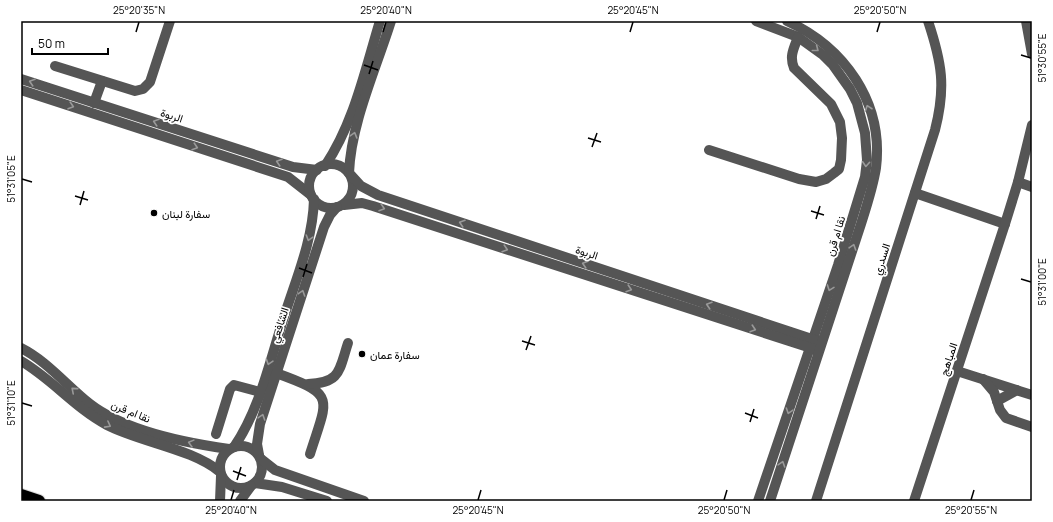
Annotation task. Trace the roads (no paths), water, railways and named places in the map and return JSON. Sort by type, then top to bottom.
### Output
[{"type":"highway","points":[[21,495],[39,501]]},
{"type":"street","points":[[55,66],[135,91],[147,87],[170,21]]},
{"type":"street","points":[[380,21],[346,129],[337,148],[310,181],[313,197],[324,207],[340,206],[352,195],[353,182],[350,174],[350,149],[391,21]]},
{"type":"street","name":"نقا ام قرن","points":[[756,21],[798,37],[823,54],[850,89],[862,117],[867,144],[865,177],[770,501]]},
{"type":"street","name":"نقا ام قرن","points":[[758,501],[873,185],[876,166],[876,139],[869,108],[860,88],[845,63],[819,38],[787,21]]},
{"type":"street","name":"السدري","points":[[816,501],[935,130],[940,109],[941,71],[938,51],[928,21]]},
{"type":"street","points":[[1026,21],[1032,54]]},
{"type":"street","points":[[709,150],[799,179],[816,182],[826,179],[839,169],[842,138],[840,122],[831,104],[794,68],[791,61],[791,53],[798,37]]},
{"type":"street","name":"الربوة","points":[[21,79],[293,167],[321,168]]},
{"type":"street","points":[[94,103],[102,81]]},
{"type":"street","name":"الربوة","points":[[21,90],[288,177],[313,197]]},
{"type":"street","name":"المباهج","points":[[914,501],[1005,224],[1018,182],[1032,126]]},
{"type":"street","points":[[321,168],[338,165],[350,174]]},
{"type":"street","name":"الربوة","points":[[350,174],[361,186],[378,195],[816,345]]},
{"type":"street","points":[[1018,182],[1032,187]]},
{"type":"street","points":[[915,193],[1005,224]]},
{"type":"street","name":"الشافعي","points":[[231,448],[244,432],[260,392],[311,232],[313,197]]},
{"type":"street","name":"الربوة","points":[[340,206],[362,203],[374,206],[816,345]]},
{"type":"street","name":"الشافعي","points":[[260,457],[257,444],[260,424],[276,373],[324,227],[330,215],[340,206]]},
{"type":"street","points":[[308,384],[320,384],[334,378],[338,373],[348,343]]},
{"type":"street","name":"نقا ام قرن","points":[[21,348],[52,371],[90,405],[114,419],[173,439],[208,447],[231,448]]},
{"type":"street","name":"نقا ام قرن","points":[[21,361],[77,405],[106,424],[135,437],[206,462],[221,474]]},
{"type":"street","points":[[957,371],[1032,395]]},
{"type":"street","points":[[276,373],[308,384],[320,393],[324,402],[324,409],[310,454]]},
{"type":"street","points":[[983,379],[994,392],[1000,410],[1006,418],[1032,427]]},
{"type":"street","points":[[216,434],[230,389],[234,385],[260,392]]},
{"type":"street","points":[[997,401],[1017,390]]},
{"type":"street","points":[[220,501],[221,459],[231,448],[245,446],[250,448],[274,470],[364,501]]},
{"type":"street","points":[[240,501],[262,472],[260,457]]},
{"type":"street","points":[[221,474],[229,485],[234,488],[245,488],[253,485],[282,486],[327,501]]},
{"type":"place","name":"سفارة لبنان","points":[[154,213]]},
{"type":"place","name":"سفارة عمان","points":[[362,354]]}]
